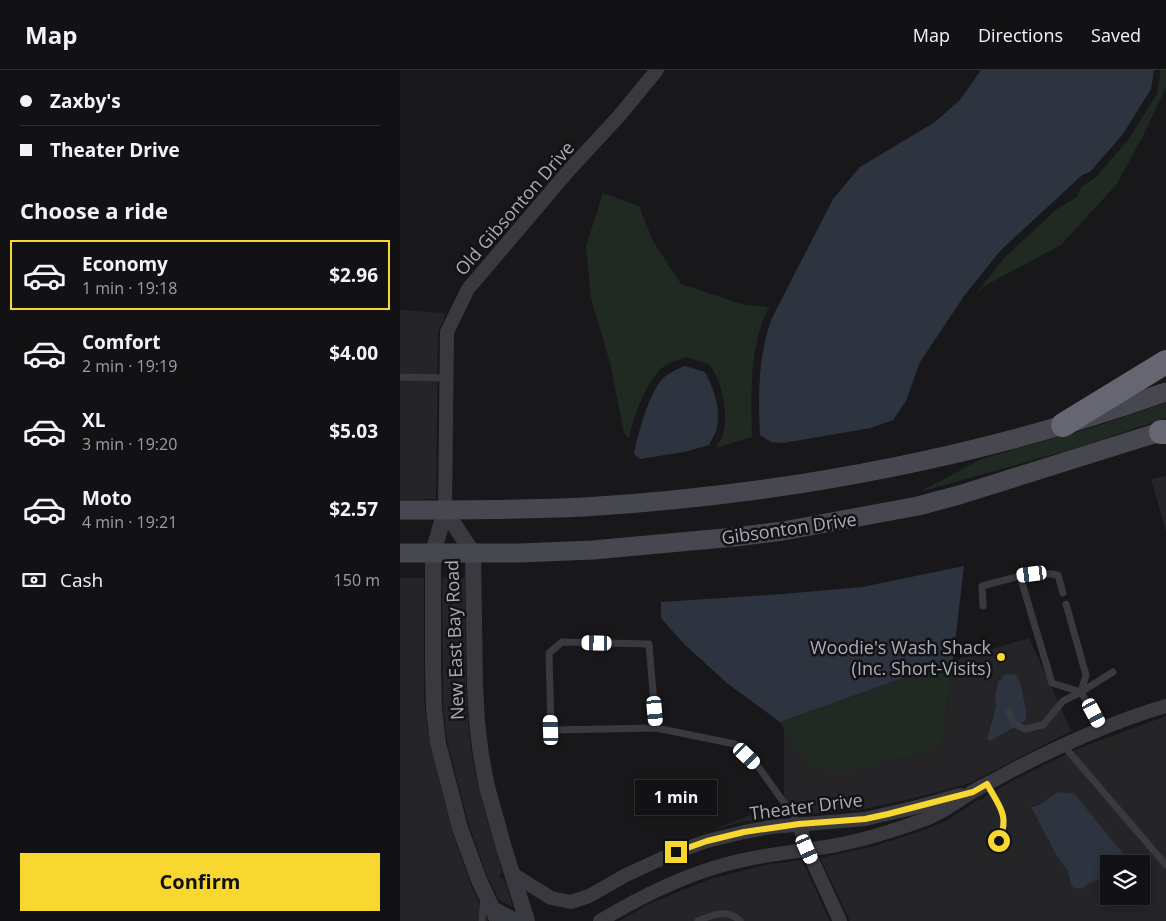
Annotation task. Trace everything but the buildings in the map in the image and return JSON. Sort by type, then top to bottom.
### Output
[{"type":"highway","points":[[1063,425],[1166,362]]},
{"type":"main road","points":[[400,510],[445,511],[584,507],[692,498],[783,486],[915,462],[1063,425],[1166,392]]},
{"type":"main road","name":"Gibsonton Drive","points":[[400,553],[520,553],[593,550],[735,537],[831,523],[918,506],[959,495],[1164,431]]},
{"type":"street","name":"Old Gibsonton Drive","points":[[445,511],[448,378],[447,332],[468,290],[657,70]]},
{"type":"street","name":"New East Bay Road","points":[[445,511],[433,553],[434,708],[438,742],[460,828],[484,892],[495,914]]},
{"type":"street","name":"New East Bay Road","points":[[445,511],[473,553],[476,722],[487,787],[511,873],[527,921]]},
{"type":"street","name":"Theater Drive","points":[[600,921],[648,894],[708,869],[765,855],[852,842],[908,825],[944,811],[987,784],[1063,745],[1102,728],[1166,706]]},
{"type":"street","name":"Theater Drive","points":[[511,873],[551,898],[571,902],[589,896],[642,867],[699,844],[744,832],[799,824],[865,819],[973,792]]},
{"type":"street","points":[[799,824],[807,849],[840,921]]},
{"type":"street","points":[[495,914],[517,921]]},
{"type":"lane","points":[[400,377],[448,378]]},
{"type":"lane","points":[[982,606],[982,586],[1020,576],[1045,573],[1058,575],[1064,592]]},
{"type":"lane","points":[[1020,576],[1052,683],[1081,692],[1102,728]]},
{"type":"lane","points":[[1066,604],[1086,675],[1081,692]]},
{"type":"lane","points":[[656,728],[649,644],[562,642],[549,653],[551,730],[656,728],[735,744],[760,769],[799,824]]},
{"type":"lane","points":[[1009,712],[1013,722],[1024,729],[1043,725],[1063,701],[1113,672]]},
{"type":"lane","points":[[1063,745],[1166,865]]},
{"type":"lane","points":[[987,784],[1004,816],[1004,830],[999,841]]},
{"type":"lane","points":[[482,921],[484,892]]},
{"type":"lane","points":[[698,921],[710,915],[721,913],[730,914],[740,921]]},
{"type":"shaded area","points":[[981,70],[1154,70],[1151,89],[1123,134],[1090,172],[1082,175],[1000,251],[964,296],[920,362],[906,401],[893,420],[871,428],[783,443],[771,442],[760,435],[759,420],[760,376],[767,332],[772,318],[833,199],[860,167],[935,122],[960,100]]},
{"type":"shaded area","points":[[1161,70],[1166,70],[1166,87],[1142,138],[1116,185],[1061,245],[986,285],[975,295],[1005,257],[1057,209],[1077,197],[1081,187],[1096,177],[1128,140],[1157,94]]},
{"type":"shaded area","points":[[603,193],[639,206],[653,241],[681,284],[744,305],[769,307],[762,322],[755,354],[752,387],[752,437],[716,448],[725,426],[725,408],[718,379],[709,364],[685,357],[663,367],[657,373],[646,389],[629,438],[624,433],[610,363],[591,298],[586,246]]},
{"type":"shaded area","points":[[400,310],[446,313],[438,332],[436,499],[400,500]]},
{"type":"shaded area","points":[[685,366],[705,372],[718,408],[718,423],[715,434],[709,445],[684,452],[640,459],[634,454],[650,400],[661,381],[667,375]]},
{"type":"shaded area","points":[[1166,403],[1166,418],[1080,447],[920,492],[981,459],[1097,426]]},
{"type":"shaded area","points":[[1166,476],[1166,532],[1151,479]]},
{"type":"shaded area","points":[[964,566],[953,660],[780,722],[728,684],[685,645],[661,618],[661,602],[862,587]]},
{"type":"shaded area","points":[[400,578],[424,578],[424,700],[430,745],[452,831],[480,905],[481,913],[486,915],[488,921],[400,921]]},
{"type":"shaded area","points":[[442,578],[465,578],[466,685],[472,756],[479,790],[502,872],[499,876],[504,879],[513,907],[499,900],[487,876],[469,825],[447,741],[443,707]]},
{"type":"shaded area","points":[[1029,638],[1071,730],[1075,729],[970,783],[864,809],[805,814],[804,811],[797,814],[742,822],[709,831],[756,813],[784,806],[784,726],[811,769],[887,761],[927,754],[943,741],[953,661]],"holes":[[[1002,680],[1021,685],[1027,715],[1025,721],[990,723],[996,705],[996,686]]]},
{"type":"shaded area","points":[[953,660],[943,741],[927,754],[887,761],[848,772],[811,769],[780,722]]},
{"type":"shaded area","points":[[1014,674],[1021,685],[1027,715],[1025,721],[990,741],[987,739],[996,705],[995,695],[998,681],[1002,680],[1003,675]]},
{"type":"shaded area","points":[[1166,716],[1166,921],[850,921],[820,858],[875,846],[932,827],[948,820],[976,801],[984,799],[984,797],[1077,749]],"holes":[[[1041,804],[1114,843],[1125,855],[1150,855],[1150,905],[1100,905],[1100,878],[1086,885],[1083,889],[1074,888],[1071,885],[1067,870],[1055,853],[1031,807]]]},
{"type":"shaded area","points":[[1057,792],[1075,794],[1125,855],[1100,855],[1100,878],[1086,885],[1083,889],[1074,888],[1071,885],[1067,870],[1055,853],[1031,807],[1041,804]]},
{"type":"shaded area","points":[[802,860],[830,921],[619,921],[651,903],[710,879],[766,865]]},
{"type":"place","name":"Woodie's Wash Shack (Inc. Short-Visits)","points":[[1001,657]]},
{"type":"route","points":[[676,852],[707,841],[771,827],[865,819],[888,814],[973,792],[987,784],[1004,816],[1004,830],[999,841]]}]
